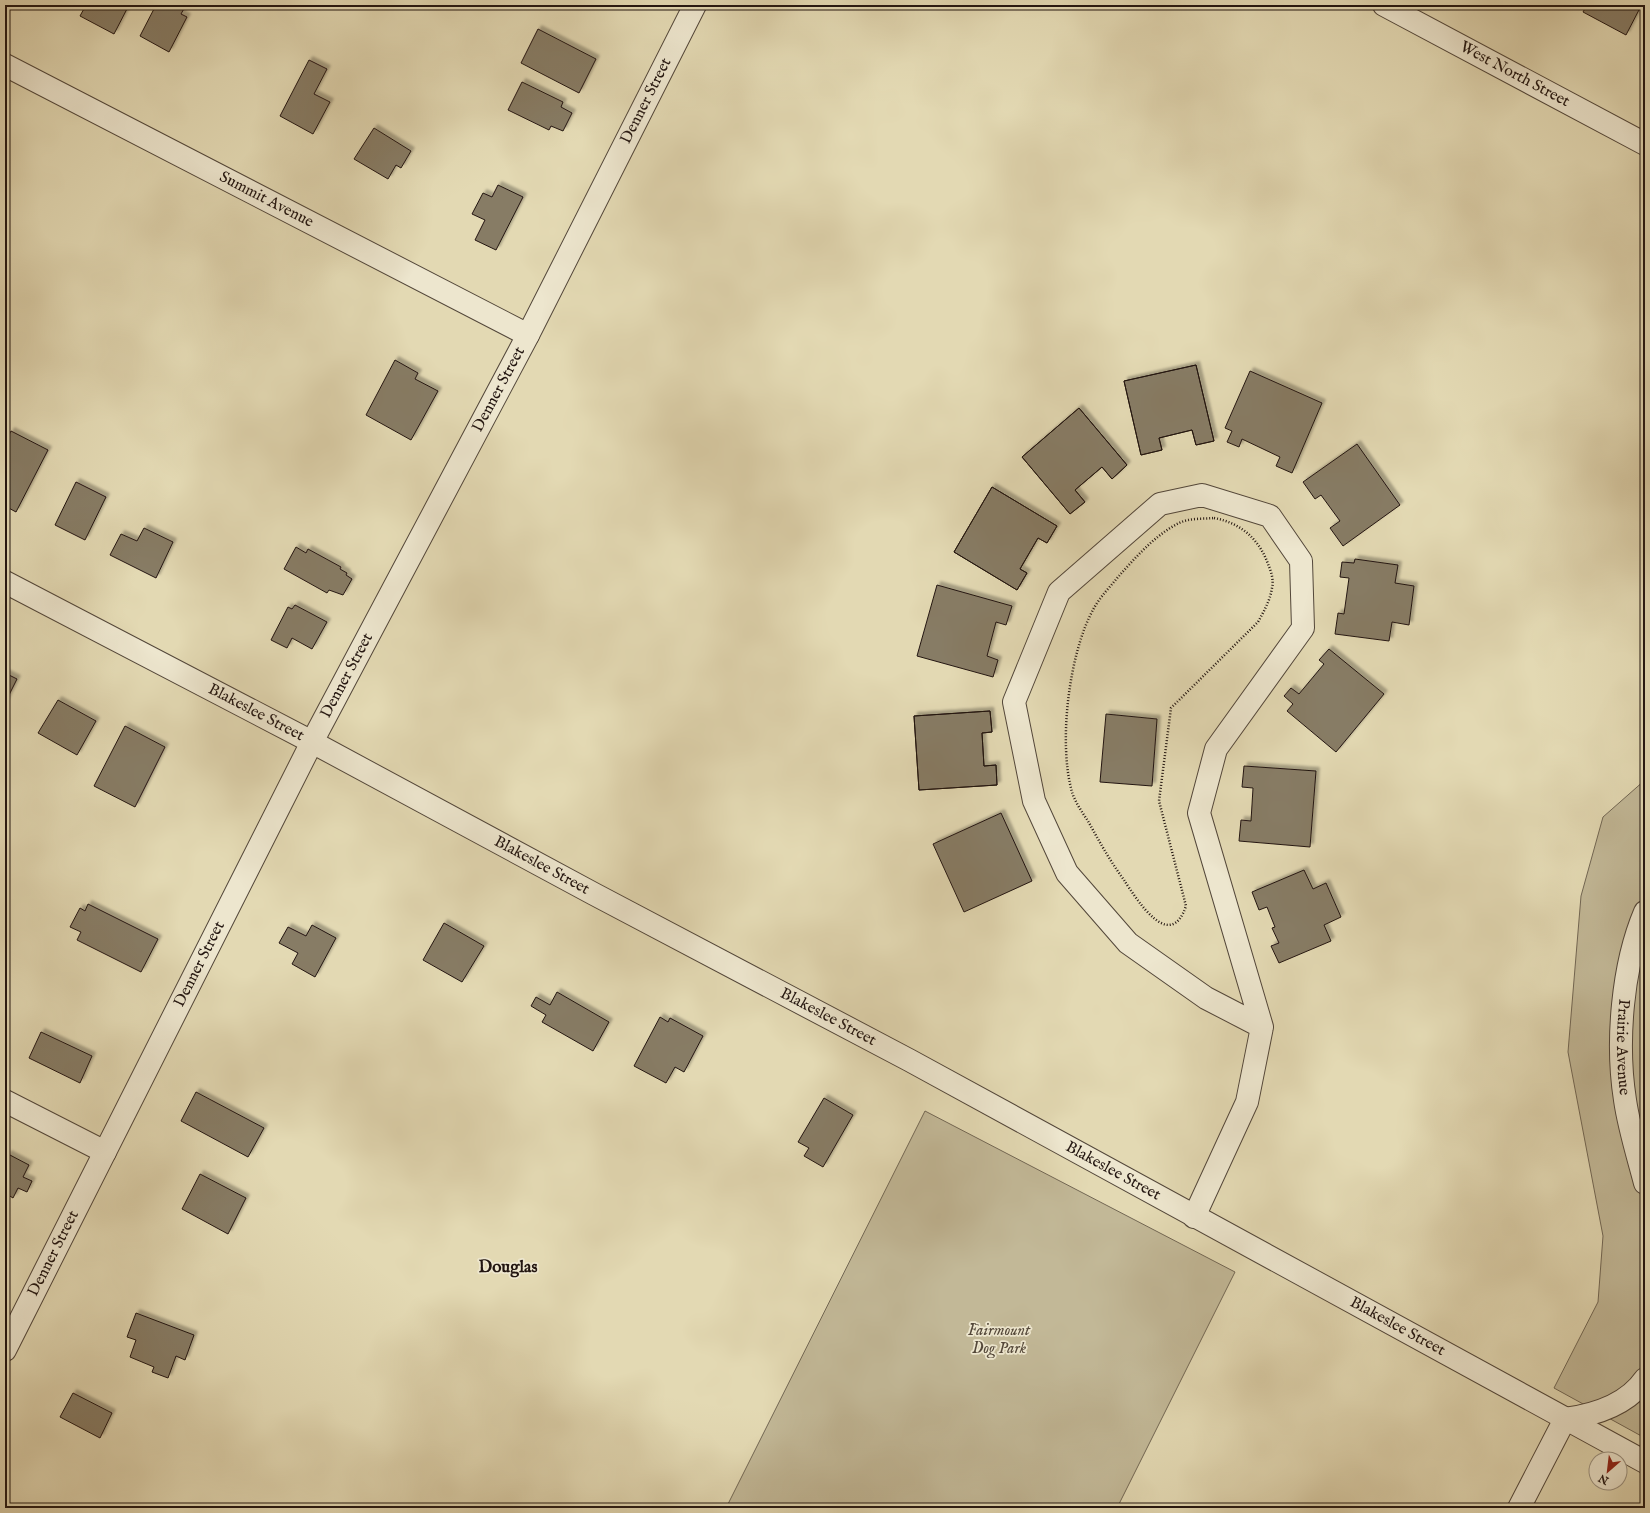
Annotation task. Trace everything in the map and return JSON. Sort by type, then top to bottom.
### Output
[{"type":"street","name":"Denner Street","points":[[5,1350],[312,742],[528,335],[695,5]]},
{"type":"street","name":"West North Street","points":[[1384,5],[1645,144]]},
{"type":"street","name":"Summit Avenue","points":[[5,65],[528,335]]},
{"type":"street","points":[[1194,1217],[1246,1102],[1262,1027],[1199,813],[1216,748],[1303,628],[1301,562],[1270,516],[1202,494],[1160,504],[1059,592],[1014,702],[1034,801],[1067,873],[1128,943],[1206,998],[1262,1027]]},
{"type":"street","name":"Blakeslee Street","points":[[5,582],[312,742],[594,894],[909,1060],[1645,1462]]},
{"type":"street","name":"Prairie Avenue","points":[[1645,912],[1637,930],[1629,962],[1621,1037],[1625,1101],[1645,1183]]},
{"type":"street","points":[[5,1101],[105,1152]]},
{"type":"street","points":[[1519,1508],[1565,1419],[1586,1416],[1604,1410],[1622,1399],[1645,1379]]},
{"type":"path","points":[[1214,518],[1229,521],[1246,531],[1259,544],[1272,573],[1273,587],[1268,605],[1258,622],[1171,708],[1159,801],[1186,906],[1183,915],[1176,924],[1168,926],[1161,924],[1133,894],[1111,862],[1072,792],[1065,749],[1069,698],[1078,649],[1094,608],[1135,558],[1163,533],[1179,523],[1196,519],[1214,518]]},
{"type":"green space","points":[[1645,780],[1645,1438],[1554,1388],[1598,1302],[1603,1236],[1568,1052],[1581,896],[1603,817]]},
{"type":"green space","name":"Fairmount Dog Park","points":[[925,1111],[1235,1272],[1117,1508],[726,1508]]},
{"type":"building","points":[[86,5],[129,5],[114,34],[80,16]]},
{"type":"building","points":[[156,5],[186,5],[181,14],[187,17],[169,52],[140,36]]},
{"type":"building","points":[[1587,5],[1641,6],[1626,35],[1583,12]]},
{"type":"building","points":[[538,29],[596,59],[579,93],[521,63]]},
{"type":"building","points":[[309,60],[327,69],[314,94],[330,102],[313,134],[280,116]]},
{"type":"building","points":[[522,82],[563,102],[561,107],[572,113],[563,131],[551,126],[549,130],[508,110]]},
{"type":"building","points":[[374,128],[411,151],[401,168],[396,165],[388,179],[354,159]]},
{"type":"building","points":[[498,185],[523,197],[496,250],[475,240],[485,220],[472,214],[483,193],[492,197]]},
{"type":"building","points":[[395,360],[418,373],[415,379],[438,391],[411,440],[366,415]]},
{"type":"building","points":[[1196,365],[1214,441],[1196,445],[1192,430],[1159,438],[1162,450],[1141,455],[1124,381]]},
{"type":"building","points":[[1196,365],[1214,441],[1196,445],[1192,430],[1159,438],[1162,450],[1141,455],[1124,381]]},
{"type":"building","points":[[1250,371],[1322,403],[1292,473],[1276,466],[1280,457],[1242,439],[1239,447],[1227,442],[1232,431],[1225,428]]},
{"type":"building","points":[[1079,408],[1127,465],[1112,479],[1102,467],[1075,490],[1085,502],[1070,514],[1022,457]]},
{"type":"building","points":[[1079,408],[1127,465],[1112,479],[1102,467],[1075,490],[1085,502],[1070,514],[1022,457]]},
{"type":"building","points":[[11,431],[48,450],[16,512],[5,506],[5,442]]},
{"type":"building","points":[[1357,444],[1400,505],[1343,546],[1330,528],[1340,521],[1321,495],[1315,499],[1303,482]]},
{"type":"building","points":[[76,482],[106,497],[85,540],[55,525]]},
{"type":"building","points":[[992,487],[1057,526],[1047,543],[1038,538],[1020,569],[1027,573],[1017,590],[954,552]]},
{"type":"building","points":[[992,487],[1057,526],[1047,543],[1038,538],[1020,569],[1027,573],[1017,590],[954,552]]},
{"type":"building","points":[[144,528],[173,542],[156,578],[110,555],[121,534],[137,541]]},
{"type":"building","points":[[296,547],[306,553],[308,549],[341,567],[340,569],[347,573],[346,575],[352,579],[343,595],[329,590],[327,593],[284,569]]},
{"type":"building","points":[[1355,559],[1398,565],[1395,583],[1414,586],[1409,625],[1392,622],[1389,641],[1335,634],[1338,613],[1344,614],[1349,578],[1340,577],[1342,562],[1354,563]]},
{"type":"building","points":[[937,585],[1012,606],[1006,625],[996,622],[987,656],[998,660],[993,677],[917,656]]},
{"type":"building","points":[[295,605],[327,622],[312,649],[292,638],[287,648],[271,640],[288,607],[292,609]]},
{"type":"building","points":[[1329,649],[1384,694],[1336,752],[1287,711],[1293,704],[1284,696],[1291,688],[1299,694],[1324,664],[1319,660]]},
{"type":"building","points":[[5,673],[17,679],[5,703]]},
{"type":"building","points":[[58,700],[96,721],[77,755],[38,733]]},
{"type":"building","points":[[990,711],[992,732],[982,733],[984,766],[996,765],[997,785],[919,790],[914,716]]},
{"type":"building","points":[[990,711],[992,732],[982,733],[984,766],[996,765],[997,785],[919,790],[914,716]]},
{"type":"building","points":[[1106,714],[1157,719],[1152,786],[1100,782]]},
{"type":"building","points":[[125,726],[165,747],[135,807],[94,786]]},
{"type":"building","points":[[1244,766],[1316,771],[1310,847],[1239,841],[1241,820],[1251,821],[1253,788],[1242,787]]},
{"type":"building","points":[[1001,813],[1032,881],[964,912],[933,844]]},
{"type":"building","points":[[1304,870],[1313,889],[1326,883],[1341,917],[1324,925],[1331,941],[1279,963],[1271,946],[1279,943],[1272,928],[1275,927],[1267,907],[1259,910],[1252,892]]},
{"type":"building","points":[[88,904],[158,939],[141,972],[77,940],[81,932],[70,927],[80,908],[85,911]]},
{"type":"building","points":[[444,923],[484,946],[462,982],[423,960]]},
{"type":"building","points":[[312,925],[336,938],[315,977],[292,964],[298,953],[279,943],[288,927],[306,936]]},
{"type":"building","points":[[557,992],[609,1022],[593,1051],[542,1022],[546,1015],[531,1006],[536,997],[550,1005]]},
{"type":"building","points":[[660,1017],[668,1022],[670,1018],[703,1036],[684,1072],[675,1067],[666,1083],[634,1066]]},
{"type":"building","points":[[41,1032],[92,1056],[80,1083],[29,1058]]},
{"type":"building","points":[[196,1092],[264,1128],[248,1157],[181,1121]]},
{"type":"building","points":[[824,1098],[853,1115],[823,1167],[804,1156],[809,1148],[798,1142]]},
{"type":"building","points":[[8,1154],[29,1165],[23,1177],[32,1181],[27,1192],[18,1188],[13,1198],[5,1193],[5,1159]]},
{"type":"building","points":[[200,1174],[246,1198],[228,1234],[182,1209]]},
{"type":"building","points":[[136,1313],[194,1335],[185,1360],[176,1356],[168,1378],[152,1372],[154,1367],[130,1357],[136,1340],[127,1337]]},
{"type":"building","points":[[73,1393],[112,1413],[100,1438],[60,1417]]},
{"type":"district","name":"Douglas","points":[[508,1267]]}]
